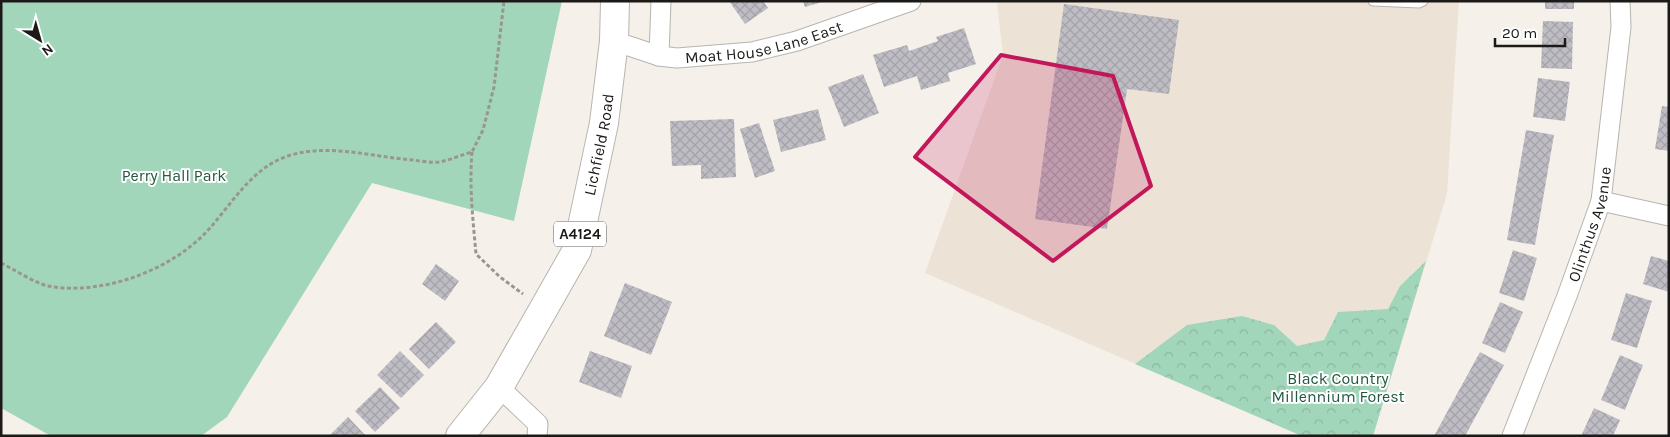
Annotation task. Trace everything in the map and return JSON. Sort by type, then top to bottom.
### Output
[{"type":"main road","name":"Lichfield Road","points":[[460,436],[499,387],[577,250],[604,123],[614,41],[615,1]]},
{"type":"street","points":[[659,56],[661,1]]},
{"type":"street","name":"Moat House Lane East","points":[[614,41],[659,56],[677,58],[752,52],[797,41],[911,1]]},
{"type":"street","name":"Olinthus Avenue","points":[[1512,436],[1567,296],[1601,200],[1621,27],[1620,1]]},
{"type":"street","points":[[1601,200],[1669,216]]},
{"type":"street","points":[[499,387],[538,424],[537,436]]},
{"type":"lane","points":[[1372,1],[1419,3],[1423,1]]},
{"type":"path","points":[[504,1],[494,87],[483,130],[472,152],[470,173],[471,196],[476,254],[500,277],[526,296]]},
{"type":"path","points":[[1,263],[47,286],[84,289],[123,281],[156,268],[187,249],[208,231],[249,182],[266,165],[286,156],[309,152],[354,152],[395,159],[438,162],[472,152]]},
{"type":"highlighted area","points":[[1001,55],[1113,76],[1151,186],[1053,261],[915,157]]},
{"type":"shaded area","points":[[1004,1],[1459,1],[1447,194],[1373,436],[1302,436],[925,273],[1003,55],[997,3]]},
{"type":"green space","name":"Perry Hall Park","points":[[1,1],[562,1],[514,221],[372,183],[227,417],[201,436],[51,436],[1,408]]},
{"type":"green space","name":"Black Country Millennium Forest","points":[[1426,261],[1373,436],[1302,436],[1135,364],[1187,325],[1242,316],[1274,325],[1297,346],[1324,340],[1338,312],[1388,309],[1400,286]]},
{"type":"building","points":[[729,1],[763,1],[768,8],[745,24]]},
{"type":"building","points":[[803,1],[822,1],[822,2],[805,7]]},
{"type":"building","points":[[1545,1],[1574,1],[1574,9],[1545,9]]},
{"type":"building","points":[[1064,4],[1179,20],[1169,94],[1127,89],[1107,229],[1035,219]]},
{"type":"building","points":[[1543,21],[1573,22],[1572,69],[1541,68]]},
{"type":"building","points":[[964,28],[976,64],[948,73],[950,81],[921,90],[917,76],[884,87],[873,55],[907,45],[909,51],[938,41],[936,37]]},
{"type":"building","points":[[863,74],[879,113],[844,127],[828,87]]},
{"type":"building","points":[[1538,78],[1570,82],[1565,121],[1533,117]]},
{"type":"building","points":[[1662,106],[1669,107],[1669,151],[1655,149]]},
{"type":"building","points":[[818,109],[826,140],[781,152],[773,120]]},
{"type":"building","points":[[734,119],[736,177],[701,179],[701,165],[672,166],[670,121]]},
{"type":"building","points":[[759,123],[775,171],[755,178],[740,129]]},
{"type":"building","points":[[1526,130],[1554,135],[1535,245],[1507,240]]},
{"type":"building","points":[[1513,250],[1537,258],[1524,301],[1499,293]]},
{"type":"building","points":[[1651,256],[1669,261],[1669,292],[1643,284]]},
{"type":"building","points":[[436,264],[459,281],[445,301],[422,284]]},
{"type":"building","points":[[625,283],[672,302],[651,355],[604,336]]},
{"type":"building","points":[[1626,293],[1652,301],[1637,348],[1611,340]]},
{"type":"building","points":[[1500,302],[1523,312],[1505,353],[1482,343]]},
{"type":"building","points":[[436,322],[456,342],[429,369],[409,349]]},
{"type":"building","points":[[400,351],[424,375],[401,398],[377,375]]},
{"type":"building","points":[[590,351],[632,366],[621,398],[579,382]]},
{"type":"building","points":[[1480,352],[1504,365],[1465,436],[1434,436]]},
{"type":"building","points":[[1620,355],[1643,365],[1625,410],[1601,400]]},
{"type":"building","points":[[380,387],[400,408],[375,432],[355,411]]},
{"type":"building","points":[[1594,408],[1620,420],[1613,436],[1581,436]]},
{"type":"building","points":[[348,417],[366,436],[329,436]]}]
